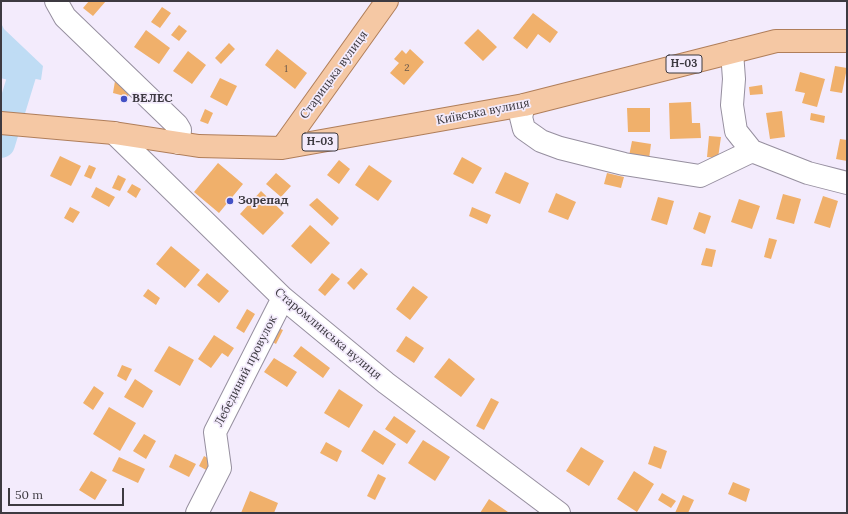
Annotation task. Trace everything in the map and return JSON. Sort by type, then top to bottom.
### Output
[{"type":"main road","name":"Старицька вулиця","points":[[282,148],[387,1]]},
{"type":"main road","name":"Київська вулиця","points":[[114,133],[199,146],[282,148],[524,105],[776,41],[847,41]]},
{"type":"main road","name":"Н-03","points":[[8,124],[114,133]]},
{"type":"street","points":[[56,1],[65,17],[177,125],[180,130],[180,143]]},
{"type":"street","points":[[732,52],[734,79],[732,104],[736,131],[752,151],[808,173],[847,183]]},
{"type":"street","points":[[524,105],[521,117],[524,129],[540,141],[560,148],[624,164],[700,176],[752,151]]},
{"type":"street","name":"Старомлинська вулиця","points":[[114,133],[283,298],[386,383],[559,513]]},
{"type":"street","name":"Лебединий провулок","points":[[197,513],[220,468],[215,432],[283,298]]},
{"type":"water","points":[[1,23],[4,29],[43,66],[41,80],[1,72]]},
{"type":"building","points":[[89,1],[106,1],[93,16],[83,8]]},
{"type":"building","points":[[162,7],[171,13],[160,28],[151,22]]},
{"type":"building","points":[[533,13],[558,32],[550,43],[538,34],[527,49],[513,38]]},
{"type":"building","points":[[179,25],[187,31],[179,41],[171,35]]},
{"type":"building","points":[[478,29],[497,47],[483,61],[464,43]]},
{"type":"building","points":[[146,30],[170,48],[159,64],[134,47]]},
{"type":"building","points":[[229,43],[235,49],[221,64],[215,58]]},
{"type":"building","points":[[277,49],[307,73],[295,89],[265,65]]},
{"type":"building","points":[[410,49],[424,62],[404,85],[390,73],[399,63],[394,59],[402,50],[406,54]]},
{"type":"building","points":[[188,51],[206,65],[192,84],[173,71]]},
{"type":"building","points":[[835,66],[847,68],[842,93],[830,91]]},
{"type":"building","points":[[800,72],[825,79],[817,107],[802,103],[805,93],[795,91]]},
{"type":"building","points":[[220,78],[237,86],[227,106],[210,97]]},
{"type":"building","points":[[115,81],[131,85],[128,97],[113,93]]},
{"type":"building","points":[[762,85],[763,94],[750,95],[749,87]]},
{"type":"building","points":[[691,102],[692,123],[700,123],[701,138],[670,139],[669,103]]},
{"type":"building","points":[[627,108],[650,108],[650,132],[628,132]]},
{"type":"building","points":[[205,109],[213,113],[208,124],[200,121]]},
{"type":"building","points":[[782,111],[785,137],[770,139],[766,113]]},
{"type":"building","points":[[811,113],[825,116],[824,123],[810,120]]},
{"type":"building","points":[[709,136],[721,137],[718,158],[707,157]]},
{"type":"building","points":[[840,139],[847,140],[847,161],[836,159]]},
{"type":"building","points":[[632,141],[651,144],[649,159],[629,156]]},
{"type":"building","points":[[60,156],[81,166],[71,186],[50,176]]},
{"type":"building","points":[[462,157],[482,168],[473,184],[453,174]]},
{"type":"building","points":[[339,160],[350,169],[339,184],[327,175]]},
{"type":"building","points":[[218,163],[243,184],[219,213],[194,192]]},
{"type":"building","points":[[89,165],[96,168],[91,179],[84,176]]},
{"type":"building","points":[[369,165],[392,181],[378,201],[355,185]]},
{"type":"building","points":[[505,172],[529,183],[520,204],[495,193]]},
{"type":"building","points":[[276,173],[291,186],[281,197],[266,184]]},
{"type":"building","points":[[607,173],[624,177],[621,188],[604,184]]},
{"type":"building","points":[[118,175],[126,179],[120,191],[112,188]]},
{"type":"building","points":[[132,184],[141,189],[136,198],[127,192]]},
{"type":"building","points":[[96,187],[115,197],[109,207],[91,197]]},
{"type":"building","points":[[261,191],[284,213],[263,235],[240,214]]},
{"type":"building","points":[[556,193],[576,202],[568,220],[548,212]]},
{"type":"building","points":[[783,194],[801,199],[794,224],[776,219]]},
{"type":"building","points":[[823,196],[838,201],[830,228],[814,223]]},
{"type":"building","points":[[658,197],[674,201],[667,225],[651,220]]},
{"type":"building","points":[[317,198],[339,218],[332,226],[309,205]]},
{"type":"building","points":[[739,199],[760,206],[752,229],[731,222]]},
{"type":"building","points":[[70,207],[80,212],[73,223],[64,218]]},
{"type":"building","points":[[472,207],[491,215],[487,224],[469,216]]},
{"type":"building","points":[[699,212],[711,216],[705,234],[693,229]]},
{"type":"building","points":[[310,225],[330,243],[311,264],[291,246]]},
{"type":"building","points":[[769,238],[777,240],[771,259],[764,257]]},
{"type":"building","points":[[171,246],[200,270],[185,288],[156,264]]},
{"type":"building","points":[[706,248],[716,250],[712,267],[701,265]]},
{"type":"building","points":[[361,268],[368,274],[354,290],[347,283]]},
{"type":"building","points":[[207,273],[229,291],[219,303],[197,285]]},
{"type":"building","points":[[332,273],[340,279],[325,296],[318,290]]},
{"type":"building","points":[[413,286],[428,297],[410,320],[396,309]]},
{"type":"building","points":[[148,289],[160,298],[156,305],[143,296]]},
{"type":"building","points":[[247,309],[255,314],[244,333],[236,328]]},
{"type":"building","points":[[276,327],[283,330],[276,344],[269,340]]},
{"type":"building","points":[[214,335],[234,348],[228,357],[222,353],[211,368],[198,359]]},
{"type":"building","points":[[406,336],[424,348],[414,363],[396,351]]},
{"type":"building","points":[[169,346],[194,360],[180,386],[154,371]]},
{"type":"building","points":[[301,346],[330,368],[323,378],[293,356]]},
{"type":"building","points":[[274,358],[297,372],[287,387],[264,372]]},
{"type":"building","points":[[449,358],[475,379],[461,397],[434,377]]},
{"type":"building","points":[[122,365],[132,369],[126,381],[117,376]]},
{"type":"building","points":[[135,379],[153,391],[143,408],[124,397]]},
{"type":"building","points":[[94,386],[104,393],[93,410],[83,403]]},
{"type":"building","points":[[339,389],[363,405],[349,428],[324,413]]},
{"type":"building","points":[[491,398],[499,402],[484,430],[476,426]]},
{"type":"building","points":[[109,407],[136,423],[120,451],[93,434]]},
{"type":"building","points":[[394,416],[416,431],[407,444],[385,429]]},
{"type":"building","points":[[374,430],[396,444],[383,465],[361,451]]},
{"type":"building","points":[[144,434],[156,441],[146,459],[133,451]]},
{"type":"building","points":[[423,440],[450,457],[435,481],[408,463]]},
{"type":"building","points":[[326,442],[342,451],[337,462],[320,453]]},
{"type":"building","points":[[654,446],[667,451],[661,469],[648,464]]},
{"type":"building","points":[[581,447],[604,461],[589,486],[566,471]]},
{"type":"building","points":[[175,454],[196,464],[189,477],[169,467]]},
{"type":"building","points":[[204,456],[213,461],[208,471],[199,466]]},
{"type":"building","points":[[119,457],[145,469],[138,483],[112,471]]},
{"type":"building","points":[[91,471],[107,480],[95,500],[79,490]]},
{"type":"building","points":[[634,471],[654,484],[637,512],[617,499]]},
{"type":"building","points":[[378,474],[386,478],[375,500],[367,496]]},
{"type":"building","points":[[733,482],[750,489],[746,502],[728,494]]},
{"type":"building","points":[[250,491],[278,503],[274,513],[241,513]]},
{"type":"building","points":[[662,493],[676,501],[671,508],[658,500]]},
{"type":"building","points":[[683,495],[694,500],[688,513],[675,513]]},
{"type":"building","points":[[489,499],[508,512],[480,513]]},
{"type":"waterway","points":[[1,64],[24,69],[1,144]]},
{"type":"place","name":"ВЕЛЕС","points":[[124,99]]},
{"type":"place","name":"Зорепад","points":[[230,201]]}]
